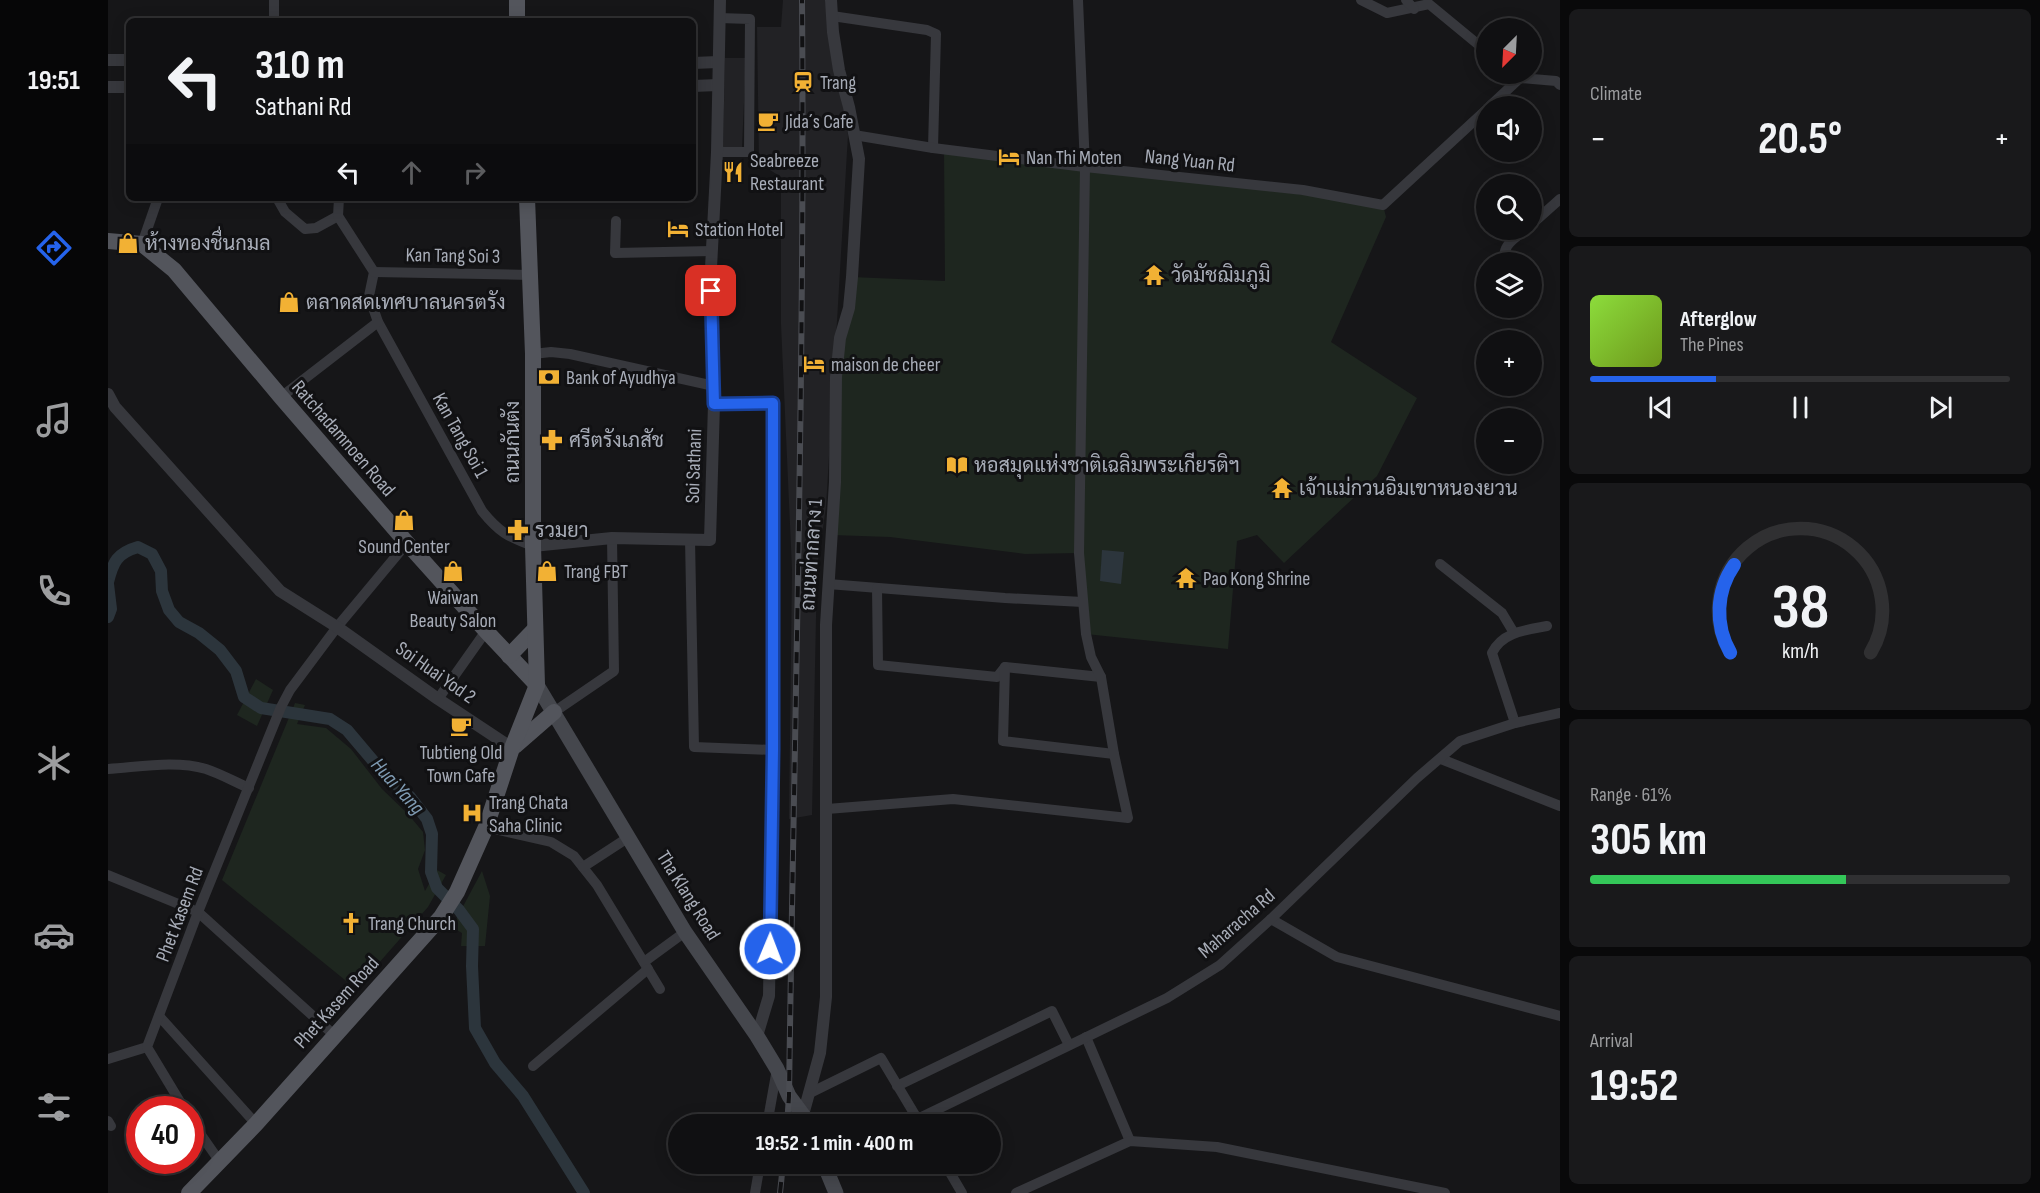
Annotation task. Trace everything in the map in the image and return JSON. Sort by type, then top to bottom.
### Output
[{"type":"main road","points":[[517,0],[517,18]]},
{"type":"main road","name":"ถนนกันตัง","points":[[527,201],[533,354],[533,546],[537,685]]},
{"type":"main road","points":[[108,241],[142,244]]},
{"type":"main road","name":"Ratchadamnoen Road","points":[[142,244],[174,270],[280,397],[407,543],[537,685]]},
{"type":"main road","points":[[509,656],[535,629]]},
{"type":"main road","name":"Tha Klang Road","points":[[537,685],[685,932],[757,1036],[801,1114]]},
{"type":"main road","name":"Phet Kasem Road","points":[[189,1193],[256,1124],[441,917],[457,892],[486,827],[512,748],[537,685]]},
{"type":"main road","points":[[512,748],[554,711]]},
{"type":"main road","points":[[828,1174],[836,1193]]},
{"type":"street","points":[[274,0],[274,18]]},
{"type":"street","name":"Soi Sathani","points":[[533,546],[612,538],[710,540],[714,404],[712,251],[717,152],[720,0]]},
{"type":"street","name":"ถนนท่ากลาง 1","points":[[806,1114],[808,1094],[820,1053],[826,997],[826,624],[835,482],[836,376],[840,338],[849,308],[859,159],[839,70],[831,0]]},
{"type":"street","points":[[826,809],[953,799],[1128,818],[1101,677],[1091,657],[1086,634],[1079,553],[1085,167],[1078,0]]},
{"type":"street","points":[[1361,0],[1387,14],[1429,4],[1476,43]]},
{"type":"street","points":[[1406,0],[1414,9]]},
{"type":"street","points":[[832,16],[927,30],[936,34],[933,148]]},
{"type":"street","points":[[717,152],[749,152],[750,19],[719,18]]},
{"type":"street","points":[[108,60],[126,60]]},
{"type":"street","points":[[696,63],[718,62]]},
{"type":"street","points":[[1542,79],[1556,81],[1560,84]]},
{"type":"street","points":[[1499,96],[1510,84]]},
{"type":"street","points":[[696,86],[718,85]]},
{"type":"street","points":[[108,87],[126,87]]},
{"type":"street","name":"Nang Yuan Rd","points":[[854,135],[933,148],[1085,167],[1303,190],[1383,205],[1476,119]]},
{"type":"street","points":[[1542,215],[1560,199]]},
{"type":"street","points":[[142,244],[157,201]]},
{"type":"street","points":[[279,201],[285,212],[305,229],[316,228],[338,216]]},
{"type":"street","points":[[339,201],[338,216],[374,272]]},
{"type":"street","points":[[616,221],[615,253],[712,251]]},
{"type":"street","points":[[1504,252],[1506,245],[1512,240]]},
{"type":"street","name":"Kan Tang Soi 3","points":[[374,272],[531,275]]},
{"type":"street","name":"Kan Tang Soi 1","points":[[374,272],[369,296],[378,322],[482,511],[509,537],[533,546]]},
{"type":"street","points":[[280,397],[378,322]]},
{"type":"street","points":[[533,354],[551,352],[570,354],[714,386]]},
{"type":"street","name":"Soi Huai Yod 2","points":[[108,394],[112,408],[280,591],[338,627],[438,699],[512,748]]},
{"type":"street","points":[[714,404],[773,403],[773,750],[769,996],[757,1036]]},
{"type":"street","points":[[554,711],[614,671],[612,538]]},
{"type":"street","points":[[690,539],[694,747],[773,750]]},
{"type":"street","name":"Phet Kasem Rd","points":[[147,1047],[280,707],[290,690],[338,627],[407,543]]},
{"type":"street","points":[[1440,564],[1502,614],[1514,633]]},
{"type":"street","points":[[828,584],[1083,602]]},
{"type":"street","points":[[877,588],[878,665],[997,677],[1005,667]]},
{"type":"street","points":[[1515,723],[1492,653],[1497,642],[1514,633],[1546,626]]},
{"type":"street","points":[[438,699],[486,631]]},
{"type":"street","points":[[1005,667],[1101,677]]},
{"type":"street","points":[[1005,667],[1003,741],[1114,754]]},
{"type":"street","name":"Maharacha Rd","points":[[935,1114],[1167,998],[1220,965],[1417,778],[1460,741],[1515,723],[1560,713]]},
{"type":"street","points":[[1440,759],[1560,806]]},
{"type":"street","points":[[108,769],[169,764],[194,767],[207,770],[249,788]]},
{"type":"street","points":[[486,827],[551,842],[574,856],[597,885],[660,989]]},
{"type":"street","points":[[583,867],[628,837]]},
{"type":"street","points":[[108,875],[198,912],[334,1035]]},
{"type":"street","points":[[1271,919],[1337,957],[1560,1016]]},
{"type":"street","points":[[533,1066],[685,932]]},
{"type":"street","points":[[897,1086],[1052,1011],[1069,1045]]},
{"type":"street","points":[[159,1016],[256,1124]]},
{"type":"street","points":[[1086,1037],[1130,1141]]},
{"type":"street","points":[[108,1059],[147,1047],[177,1096]]},
{"type":"street","points":[[808,1094],[881,1058],[914,1114]]},
{"type":"street","points":[[769,1114],[777,1069]]},
{"type":"street","points":[[204,1139],[220,1162]]},
{"type":"street","points":[[1016,1193],[1130,1141],[1217,1147],[1445,1193]]},
{"type":"street","points":[[755,1193],[758,1174]]},
{"type":"street","points":[[951,1174],[962,1193]]},
{"type":"shaded area","points":[[783,0],[825,0],[848,135],[826,507],[817,568],[812,815],[789,819],[792,569],[781,324],[781,177],[759,163],[757,27],[781,27]]},
{"type":"shaded area","points":[[725,58],[746,58],[742,147],[723,147]]},
{"type":"shaded area","points":[[944,149],[1383,205],[1386,217],[1331,342],[1417,398],[1377,476],[1284,563],[1257,535],[1237,541],[1228,649],[1086,634],[1079,553],[1025,554],[890,537],[832,535],[836,380],[852,277],[945,281]]},
{"type":"shaded area","points":[[1102,550],[1124,552],[1121,584],[1100,581]]},
{"type":"shaded area","points":[[256,679],[273,690],[257,726],[237,715]]},
{"type":"shaded area","name":"Trang Church","points":[[295,703],[305,705],[297,724],[326,728],[351,749],[382,789],[423,832],[425,850],[418,869],[425,891],[437,870],[446,875],[428,907],[356,989],[222,880]]},
{"type":"shaded area","points":[[482,871],[490,896],[485,946],[461,946],[462,933],[452,927]]},
{"type":"waterway","name":"Huai Yang","points":[[108,582],[114,564],[125,552],[138,547],[152,554],[161,571],[162,591],[169,610],[179,622],[199,633],[220,650],[236,671],[244,697],[261,708],[330,719],[347,730],[380,769],[410,797],[427,819],[432,834],[431,872],[437,888],[459,910],[473,929],[475,1028],[495,1063],[523,1096],[584,1193]]},
{"type":"waterway","name":"Huai Yang","points":[[108,584],[111,609],[108,617]]},
{"type":"railway","points":[[788,1114],[801,411],[802,0]]},
{"type":"railway","points":[[780,1193],[782,1174]]},
{"type":"place","name":"Trang","points":[[803,82]]},
{"type":"place","name":"Jida´s Cafe","points":[[768,121]]},
{"type":"place","name":"Nan Thi Moten","points":[[1009,157]]},
{"type":"place","name":"Seabreeze Restaurant","points":[[733,172]]},
{"type":"place","name":"Station Hotel","points":[[678,229]]},
{"type":"place","name":"ห้างทองชื่นกมล","points":[[128,243]]},
{"type":"place","name":"วัดมัชฌิมภูมิ","points":[[1154,275]]},
{"type":"place","name":"ตลาดสดเทศบาลนครตรัง","points":[[289,302]]},
{"type":"place","name":"maison de cheer","points":[[814,364]]},
{"type":"place","name":"Bank of Ayudhya","points":[[549,377]]},
{"type":"place","name":"ศรีตรังเภสัช","points":[[552,440]]},
{"type":"place","name":"หอสมุดแห่งชาติเฉลิมพระเกียรติฯ","points":[[957,465]]},
{"type":"place","name":"เจ้าเเม่กวนอิมเขาหนองยวน","points":[[1282,488]]},
{"type":"place","name":"Sound Center","points":[[404,520]]},
{"type":"place","name":"รวมยา","points":[[518,530]]},
{"type":"place","name":"Waiwan Beauty Salon","points":[[453,571]]},
{"type":"place","name":"Trang FBT","points":[[547,571]]},
{"type":"place","name":"Pao Kong Shrine","points":[[1186,578]]},
{"type":"place","name":"Tubtieng Old Town Cafe","points":[[461,726]]},
{"type":"place","name":"Trang Chata Saha Clinic","points":[[472,813]]},
{"type":"place","name":"Trang Church","points":[[351,923]]},
{"type":"route","points":[[711,291],[714,404],[773,403],[773,750],[770,949]]}]
